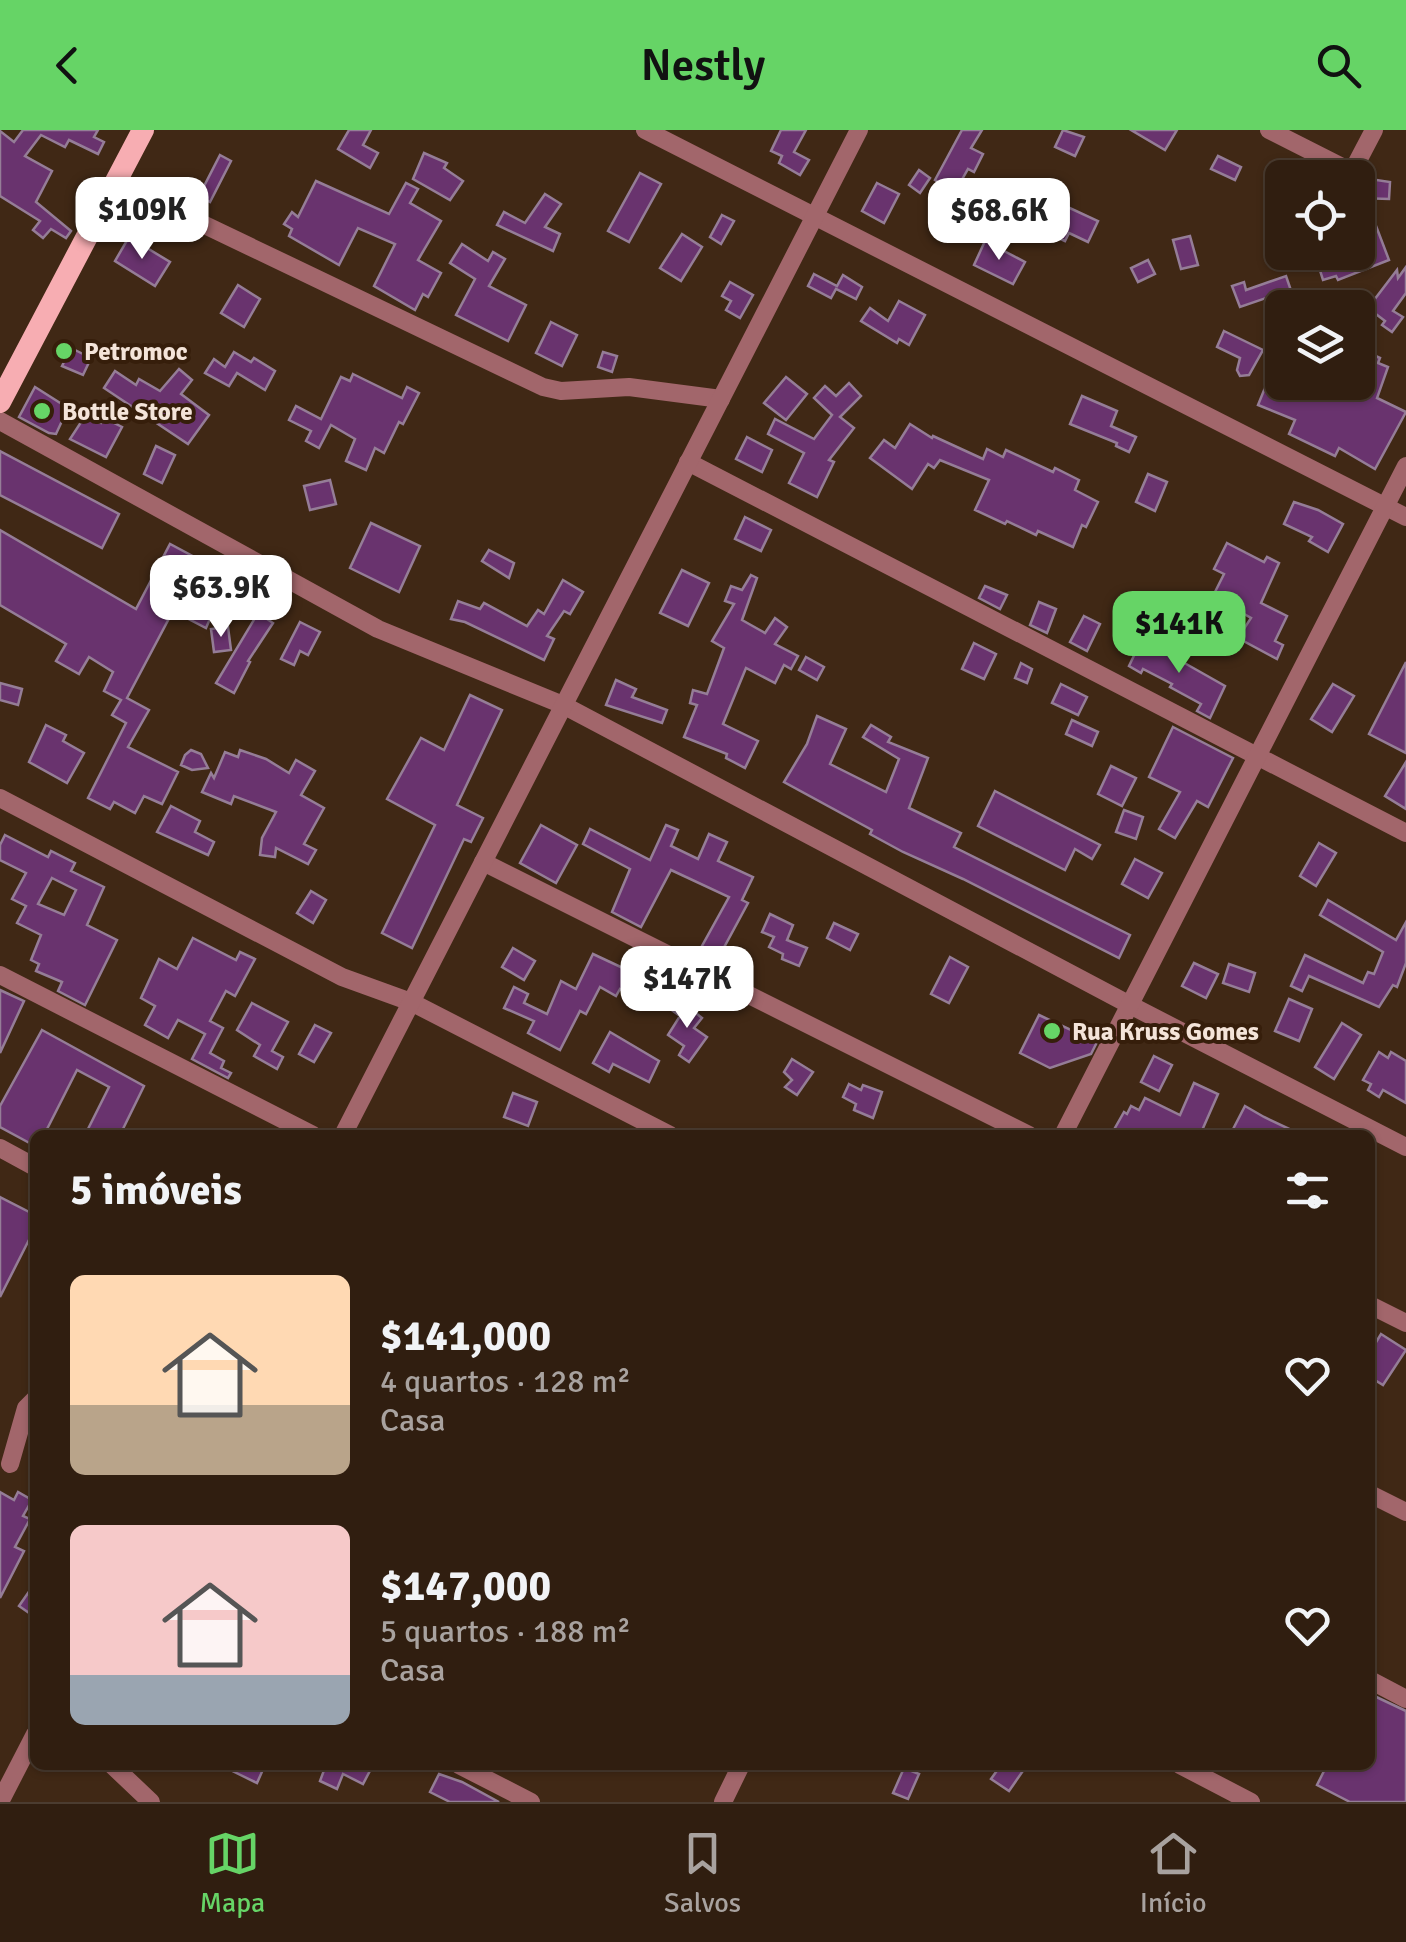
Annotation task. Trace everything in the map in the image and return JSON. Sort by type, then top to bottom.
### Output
[{"type":"main road","points":[[0,402],[143,130]]},
{"type":"street","points":[[644,130],[1406,517]]},
{"type":"street","points":[[346,1130],[859,130]]},
{"type":"street","points":[[1269,130],[1352,172],[1374,130]]},
{"type":"street","points":[[117,183],[542,386],[561,391],[629,386],[721,398]]},
{"type":"street","points":[[0,421],[378,629],[563,705],[1373,1130]]},
{"type":"street","points":[[688,462],[1406,833]]},
{"type":"street","points":[[1066,1130],[1406,466]]},
{"type":"street","points":[[0,798],[342,977],[411,1002],[660,1130]]},
{"type":"street","points":[[483,862],[1020,1130]]},
{"type":"street","points":[[0,975],[302,1130]]},
{"type":"street","points":[[1375,1131],[1406,1147]]},
{"type":"street","points":[[0,1148],[30,1164]]},
{"type":"street","points":[[1375,1308],[1406,1324]]},
{"type":"street","points":[[10,1464],[30,1404]]},
{"type":"street","points":[[1375,1496],[1406,1512]]},
{"type":"street","points":[[1375,1683],[1406,1699]]},
{"type":"street","points":[[0,1802],[30,1744]]},
{"type":"street","points":[[117,1770],[152,1802]]},
{"type":"street","points":[[469,1770],[530,1802]]},
{"type":"street","points":[[723,1802],[739,1770]]},
{"type":"street","points":[[1190,1770],[1251,1802]]},
{"type":"building","points":[[23,130],[98,130],[94,137],[104,142],[98,154],[69,140],[65,147],[41,135],[25,156],[52,171],[36,202],[71,231],[66,238],[51,229],[43,238],[33,230],[40,221],[0,196],[0,131],[14,142]]},
{"type":"building","points":[[349,130],[371,130],[363,145],[378,153],[370,168],[338,149]]},
{"type":"building","points":[[781,130],[806,130],[794,152],[809,160],[800,175],[779,163],[782,156],[771,151]]},
{"type":"building","points":[[962,130],[982,130],[971,148],[983,154],[974,172],[968,169],[955,192],[935,180]]},
{"type":"building","points":[[1063,130],[1084,137],[1075,156],[1055,147]]},
{"type":"building","points":[[1131,130],[1177,130],[1165,150]]},
{"type":"building","points":[[424,153],[447,163],[444,168],[463,181],[450,200],[413,179]]},
{"type":"building","points":[[220,155],[231,161],[210,202],[199,196]]},
{"type":"building","points":[[1218,156],[1241,167],[1235,180],[1211,169]]},
{"type":"building","points":[[919,170],[930,178],[920,193],[909,185]]},
{"type":"building","points":[[640,173],[661,184],[629,242],[608,231]]},
{"type":"building","points":[[1375,180],[1390,182],[1389,199],[1375,199]]},
{"type":"building","points":[[316,181],[389,214],[406,183],[418,189],[410,203],[441,221],[418,260],[441,273],[428,297],[423,294],[415,310],[374,286],[395,244],[358,228],[339,265],[289,236],[292,229],[284,224],[292,212],[298,217]]},
{"type":"building","points":[[877,183],[899,194],[884,223],[862,211]]},
{"type":"building","points":[[545,194],[561,204],[545,227],[560,234],[553,251],[497,225],[504,212],[525,223]]},
{"type":"building","points":[[1061,204],[1098,221],[1088,242],[1069,233],[1065,241],[1047,233]]},
{"type":"building","points":[[722,215],[734,221],[721,244],[710,237]]},
{"type":"building","points":[[1375,223],[1389,260],[1375,265]]},
{"type":"building","points":[[682,234],[702,247],[681,281],[660,268]]},
{"type":"building","points":[[1190,236],[1198,265],[1181,269],[1173,240]]},
{"type":"building","points":[[129,237],[170,262],[155,286],[115,261]]},
{"type":"building","points":[[985,241],[1025,262],[1013,284],[974,265]]},
{"type":"building","points":[[462,244],[488,261],[493,252],[505,259],[489,286],[526,305],[508,341],[456,315],[475,279],[450,263]]},
{"type":"building","points":[[1148,260],[1155,274],[1138,282],[1131,268]]},
{"type":"building","points":[[1406,267],[1406,293],[1393,311],[1403,317],[1392,332],[1375,313],[1375,299],[1397,270],[1398,278]]},
{"type":"building","points":[[1320,270],[1364,270],[1338,280],[1336,276],[1323,280]]},
{"type":"building","points":[[814,274],[837,286],[843,275],[862,287],[856,299],[836,289],[831,298],[808,286]]},
{"type":"building","points":[[1286,276],[1291,290],[1265,290],[1265,298],[1240,307],[1232,286],[1244,282],[1246,290]]},
{"type":"building","points":[[730,282],[753,295],[740,318],[726,310],[731,301],[722,296]]},
{"type":"building","points":[[238,285],[260,299],[244,327],[221,313]]},
{"type":"building","points":[[899,301],[925,315],[909,345],[899,339],[897,343],[861,321],[870,308],[888,321]]},
{"type":"building","points":[[551,322],[577,335],[562,366],[536,353]]},
{"type":"building","points":[[1224,331],[1263,350],[1249,375],[1240,376],[1240,358],[1217,347]]},
{"type":"building","points":[[71,348],[91,358],[83,375],[62,366]]},
{"type":"building","points":[[234,352],[275,371],[265,390],[237,373],[229,386],[205,373],[214,359],[225,367]]},
{"type":"building","points":[[603,352],[617,356],[612,372],[598,367]]},
{"type":"building","points":[[1375,356],[1380,358],[1378,363],[1388,367],[1377,398],[1406,412],[1375,469],[1339,448],[1335,456],[1289,434],[1295,420],[1258,405],[1265,388],[1265,400],[1375,400]]},
{"type":"building","points":[[179,369],[192,380],[181,394],[209,415],[188,444],[104,388],[115,371],[136,385],[139,379],[160,391]]},
{"type":"building","points":[[353,374],[402,398],[407,387],[419,393],[384,453],[375,448],[366,470],[346,461],[355,439],[331,425],[319,448],[306,441],[311,431],[289,420],[296,406],[321,419],[341,377],[350,381]]},
{"type":"building","points":[[786,377],[807,394],[786,420],[764,403]]},
{"type":"building","points":[[849,383],[861,396],[840,417],[854,428],[829,460],[834,462],[817,497],[789,483],[804,453],[768,434],[775,419],[814,439],[832,415],[814,398],[825,386],[836,396]]},
{"type":"building","name":"Bottle Store","points":[[35,387],[68,408],[56,434],[19,417]]},
{"type":"building","points":[[1082,396],[1117,411],[1111,426],[1136,437],[1129,452],[1070,424]]},
{"type":"building","points":[[85,416],[101,423],[104,418],[122,427],[106,457],[70,439]]},
{"type":"building","points":[[910,424],[932,438],[983,459],[987,449],[1003,457],[1006,450],[1079,480],[1075,490],[1098,502],[1073,547],[975,510],[989,480],[940,460],[934,468],[928,464],[912,489],[870,458],[884,440],[895,448]]},
{"type":"building","points":[[747,437],[772,450],[762,472],[736,459]]},
{"type":"building","points":[[156,446],[175,455],[162,483],[144,474]]},
{"type":"building","points":[[0,451],[119,514],[102,548],[0,495]]},
{"type":"building","points":[[1148,474],[1167,482],[1155,511],[1136,502]]},
{"type":"building","points":[[330,480],[336,504],[310,510],[304,486]]},
{"type":"building","points":[[1294,502],[1343,524],[1328,552],[1309,541],[1312,537],[1284,524]]},
{"type":"building","points":[[745,517],[771,530],[761,551],[735,539]]},
{"type":"building","points":[[371,523],[420,546],[399,592],[350,568]]},
{"type":"building","points":[[0,530],[136,609],[170,544],[200,560],[195,570],[225,584],[206,628],[173,611],[127,698],[149,710],[128,747],[178,772],[162,804],[144,796],[135,813],[114,802],[110,809],[88,798],[126,723],[112,715],[121,700],[104,691],[113,672],[89,657],[79,674],[56,661],[66,644],[0,605]]},
{"type":"building","points":[[1227,543],[1264,562],[1267,557],[1279,563],[1261,603],[1287,616],[1275,641],[1283,645],[1277,659],[1238,638],[1251,618],[1213,596],[1224,574],[1214,569]]},
{"type":"building","points":[[489,550],[514,563],[509,578],[482,561]]},
{"type":"building","points":[[682,570],[709,583],[688,626],[660,613]]},
{"type":"building","points":[[751,575],[757,578],[742,620],[765,633],[775,618],[787,627],[775,644],[798,656],[791,669],[784,665],[775,683],[746,668],[723,724],[758,741],[745,768],[726,758],[727,754],[684,737],[697,705],[690,703],[693,690],[707,694],[724,648],[712,641],[734,604],[725,601],[731,586],[742,590]]},
{"type":"building","points":[[563,580],[583,592],[570,614],[564,611],[547,636],[554,639],[544,660],[451,619],[458,601],[480,609],[484,603],[527,626],[538,610],[544,614]]},
{"type":"building","points":[[985,586],[1007,595],[1000,609],[979,598]]},
{"type":"building","points":[[1039,602],[1056,609],[1047,633],[1030,625]]},
{"type":"building","points":[[258,613],[273,623],[248,661],[234,693],[216,683]]},
{"type":"building","points":[[1084,616],[1100,624],[1087,651],[1070,642]]},
{"type":"building","points":[[300,622],[320,632],[308,655],[300,651],[294,665],[281,659]]},
{"type":"building","points":[[228,627],[231,650],[214,652],[211,629]]},
{"type":"building","points":[[1142,639],[1225,686],[1210,718],[1197,711],[1201,704],[1170,687],[1172,684],[1129,666]]},
{"type":"building","points":[[974,643],[996,654],[984,679],[962,669]]},
{"type":"building","points":[[806,657],[824,667],[817,680],[799,670]]},
{"type":"building","points":[[1406,662],[1406,753],[1369,734]]},
{"type":"building","points":[[1021,663],[1032,669],[1027,683],[1015,678]]},
{"type":"building","points":[[616,680],[636,689],[632,697],[667,710],[662,723],[606,705]]},
{"type":"building","points":[[0,683],[22,689],[18,705],[0,700]]},
{"type":"building","points":[[1061,684],[1087,697],[1078,715],[1052,703]]},
{"type":"building","points":[[1333,684],[1354,696],[1332,732],[1311,719]]},
{"type":"building","points":[[470,695],[502,710],[457,805],[483,818],[471,842],[464,839],[412,948],[382,933],[435,825],[387,799],[421,738],[444,750]]},
{"type":"building","points":[[817,716],[846,729],[830,764],[886,792],[899,759],[863,737],[871,725],[891,737],[888,742],[928,758],[909,808],[961,833],[954,847],[1130,935],[1119,958],[903,852],[870,834],[872,830],[784,782],[807,744]]},
{"type":"building","points":[[1072,720],[1098,732],[1092,746],[1066,734]]},
{"type":"building","points":[[46,725],[66,735],[63,741],[84,753],[67,783],[29,762]]},
{"type":"building","points":[[1173,727],[1233,758],[1208,807],[1197,801],[1175,838],[1159,829],[1180,792],[1149,777]]},
{"type":"building","points":[[191,750],[201,754],[208,768],[192,770],[181,765]]},
{"type":"building","points":[[240,750],[289,773],[296,760],[315,771],[301,795],[324,808],[304,844],[316,850],[308,864],[276,848],[275,857],[260,855],[262,838],[276,812],[234,796],[231,804],[202,792],[211,773],[214,778],[225,752],[238,757]]},
{"type":"building","points":[[1406,762],[1406,809],[1385,796]]},
{"type":"building","points":[[1111,766],[1136,778],[1122,806],[1098,794]]},
{"type":"building","points":[[995,791],[1100,845],[1092,859],[1075,849],[1065,870],[978,826]]},
{"type":"building","points":[[171,806],[200,821],[195,832],[214,842],[208,855],[157,832]]},
{"type":"building","points":[[1124,810],[1143,817],[1136,839],[1116,832]]},
{"type":"building","points":[[541,825],[577,845],[556,883],[520,863]]},
{"type":"building","points":[[666,825],[678,830],[671,846],[698,859],[709,834],[727,842],[718,861],[753,877],[742,900],[748,903],[715,964],[697,955],[729,897],[671,870],[641,927],[612,912],[630,869],[583,844],[590,829],[650,860]]},
{"type":"building","points":[[5,835],[48,857],[51,851],[75,863],[71,871],[104,887],[87,925],[117,940],[85,1005],[58,991],[62,982],[36,971],[39,964],[31,960],[41,935],[17,923],[26,906],[12,899],[26,873],[0,860]],"holes":[[[52,878],[76,890],[64,915],[38,904]]]},
{"type":"building","points":[[1319,843],[1336,853],[1316,886],[1300,876]]},
{"type":"building","points":[[1135,859],[1162,873],[1148,898],[1122,884]]},
{"type":"building","points":[[311,891],[326,900],[313,923],[297,913]]},
{"type":"building","points":[[1328,900],[1396,940],[1406,922],[1406,963],[1397,987],[1393,985],[1379,1007],[1309,976],[1302,991],[1291,986],[1305,955],[1363,983],[1368,972],[1374,974],[1383,952],[1320,915]]},
{"type":"building","points":[[770,914],[793,925],[787,940],[807,948],[799,966],[782,959],[783,954],[769,947],[774,937],[762,932]]},
{"type":"building","points":[[834,923],[858,934],[850,950],[827,938]]},
{"type":"building","points":[[193,938],[236,960],[240,952],[255,959],[235,996],[226,991],[210,1021],[223,1028],[210,1053],[224,1061],[221,1068],[231,1073],[228,1078],[192,1059],[205,1034],[178,1020],[168,1038],[145,1025],[155,1006],[141,998],[159,959],[177,969]]},
{"type":"building","points":[[513,948],[535,961],[524,980],[502,967]]},
{"type":"building","points":[[634,952],[646,958],[630,995],[620,989],[616,996],[600,987],[586,1014],[580,1011],[560,1050],[528,1033],[534,1021],[504,1008],[514,987],[528,994],[524,1003],[547,1014],[561,981],[576,989],[593,954],[625,969]]},
{"type":"building","points":[[950,957],[968,967],[949,1003],[931,994]]},
{"type":"building","points":[[1194,963],[1218,974],[1206,998],[1182,986]]},
{"type":"building","points":[[1229,964],[1255,973],[1249,992],[1223,983]]},
{"type":"building","points":[[682,976],[697,983],[689,995],[675,986]]},
{"type":"building","points":[[0,990],[24,1001],[0,1053]]},
{"type":"building","points":[[1289,999],[1312,1009],[1299,1041],[1275,1031]]},
{"type":"building","points":[[681,1001],[702,1018],[694,1028],[707,1037],[689,1062],[679,1055],[684,1046],[668,1035],[680,1016],[673,1011]]},
{"type":"building","points":[[252,1003],[288,1022],[272,1051],[283,1057],[277,1069],[254,1056],[260,1045],[237,1030]]},
{"type":"building","name":"Rua Kruss Gomes","points":[[1039,1015],[1097,1042],[1091,1054],[1050,1068],[1020,1053]]},
{"type":"building","points":[[1342,1023],[1361,1035],[1334,1079],[1315,1067]]},
{"type":"building","points":[[315,1025],[331,1033],[314,1062],[299,1054]]},
{"type":"building","points":[[42,1030],[144,1086],[122,1130],[88,1130],[109,1087],[77,1070],[47,1130],[30,1130],[30,1143],[0,1127],[0,1106]]},
{"type":"building","points":[[610,1032],[659,1061],[649,1082],[613,1064],[609,1072],[593,1063]]},
{"type":"building","points":[[1379,1052],[1388,1058],[1391,1052],[1406,1061],[1406,1103],[1383,1090],[1379,1097],[1368,1090],[1371,1084],[1363,1080]]},
{"type":"building","points":[[1154,1056],[1172,1065],[1159,1091],[1141,1082]]},
{"type":"building","points":[[792,1059],[813,1072],[797,1095],[785,1087],[792,1080],[784,1072]]},
{"type":"building","points":[[1194,1083],[1218,1094],[1202,1130],[1114,1130],[1124,1112],[1127,1114],[1131,1106],[1139,1110],[1145,1098],[1180,1115]]},
{"type":"building","points":[[849,1084],[861,1090],[863,1085],[882,1092],[873,1118],[854,1110],[856,1104],[843,1097]]},
{"type":"building","points":[[513,1093],[537,1102],[528,1126],[504,1117]]},
{"type":"building","points":[[1245,1106],[1291,1130],[1233,1130]]},
{"type":"building","points":[[0,1197],[30,1212],[30,1238],[0,1297]]},
{"type":"building","points":[[1381,1334],[1406,1350],[1383,1385],[1375,1380],[1375,1344]]},
{"type":"building","points":[[0,1492],[14,1500],[18,1492],[30,1499],[23,1516],[30,1519],[15,1547],[24,1551],[0,1598]]},
{"type":"building","points":[[30,1590],[30,1614],[19,1606]]},
{"type":"building","points":[[1375,1696],[1406,1711],[1406,1802],[1350,1802],[1317,1785],[1324,1770],[1375,1770]]},
{"type":"building","points":[[230,1770],[263,1770],[257,1783]]},
{"type":"building","points":[[324,1770],[370,1770],[363,1784],[343,1774],[337,1789],[320,1781]]},
{"type":"building","points":[[903,1770],[919,1774],[908,1799],[893,1793]]},
{"type":"building","points":[[997,1770],[1024,1770],[1009,1791],[991,1779]]},
{"type":"building","points":[[439,1774],[499,1802],[450,1802],[430,1792]]},
{"type":"place","name":"Petromoc","points":[[64,351]]},
{"type":"place","name":"Bottle Store","points":[[42,411]]},
{"type":"place","name":"Rua Kruss Gomes","points":[[1052,1031]]}]
